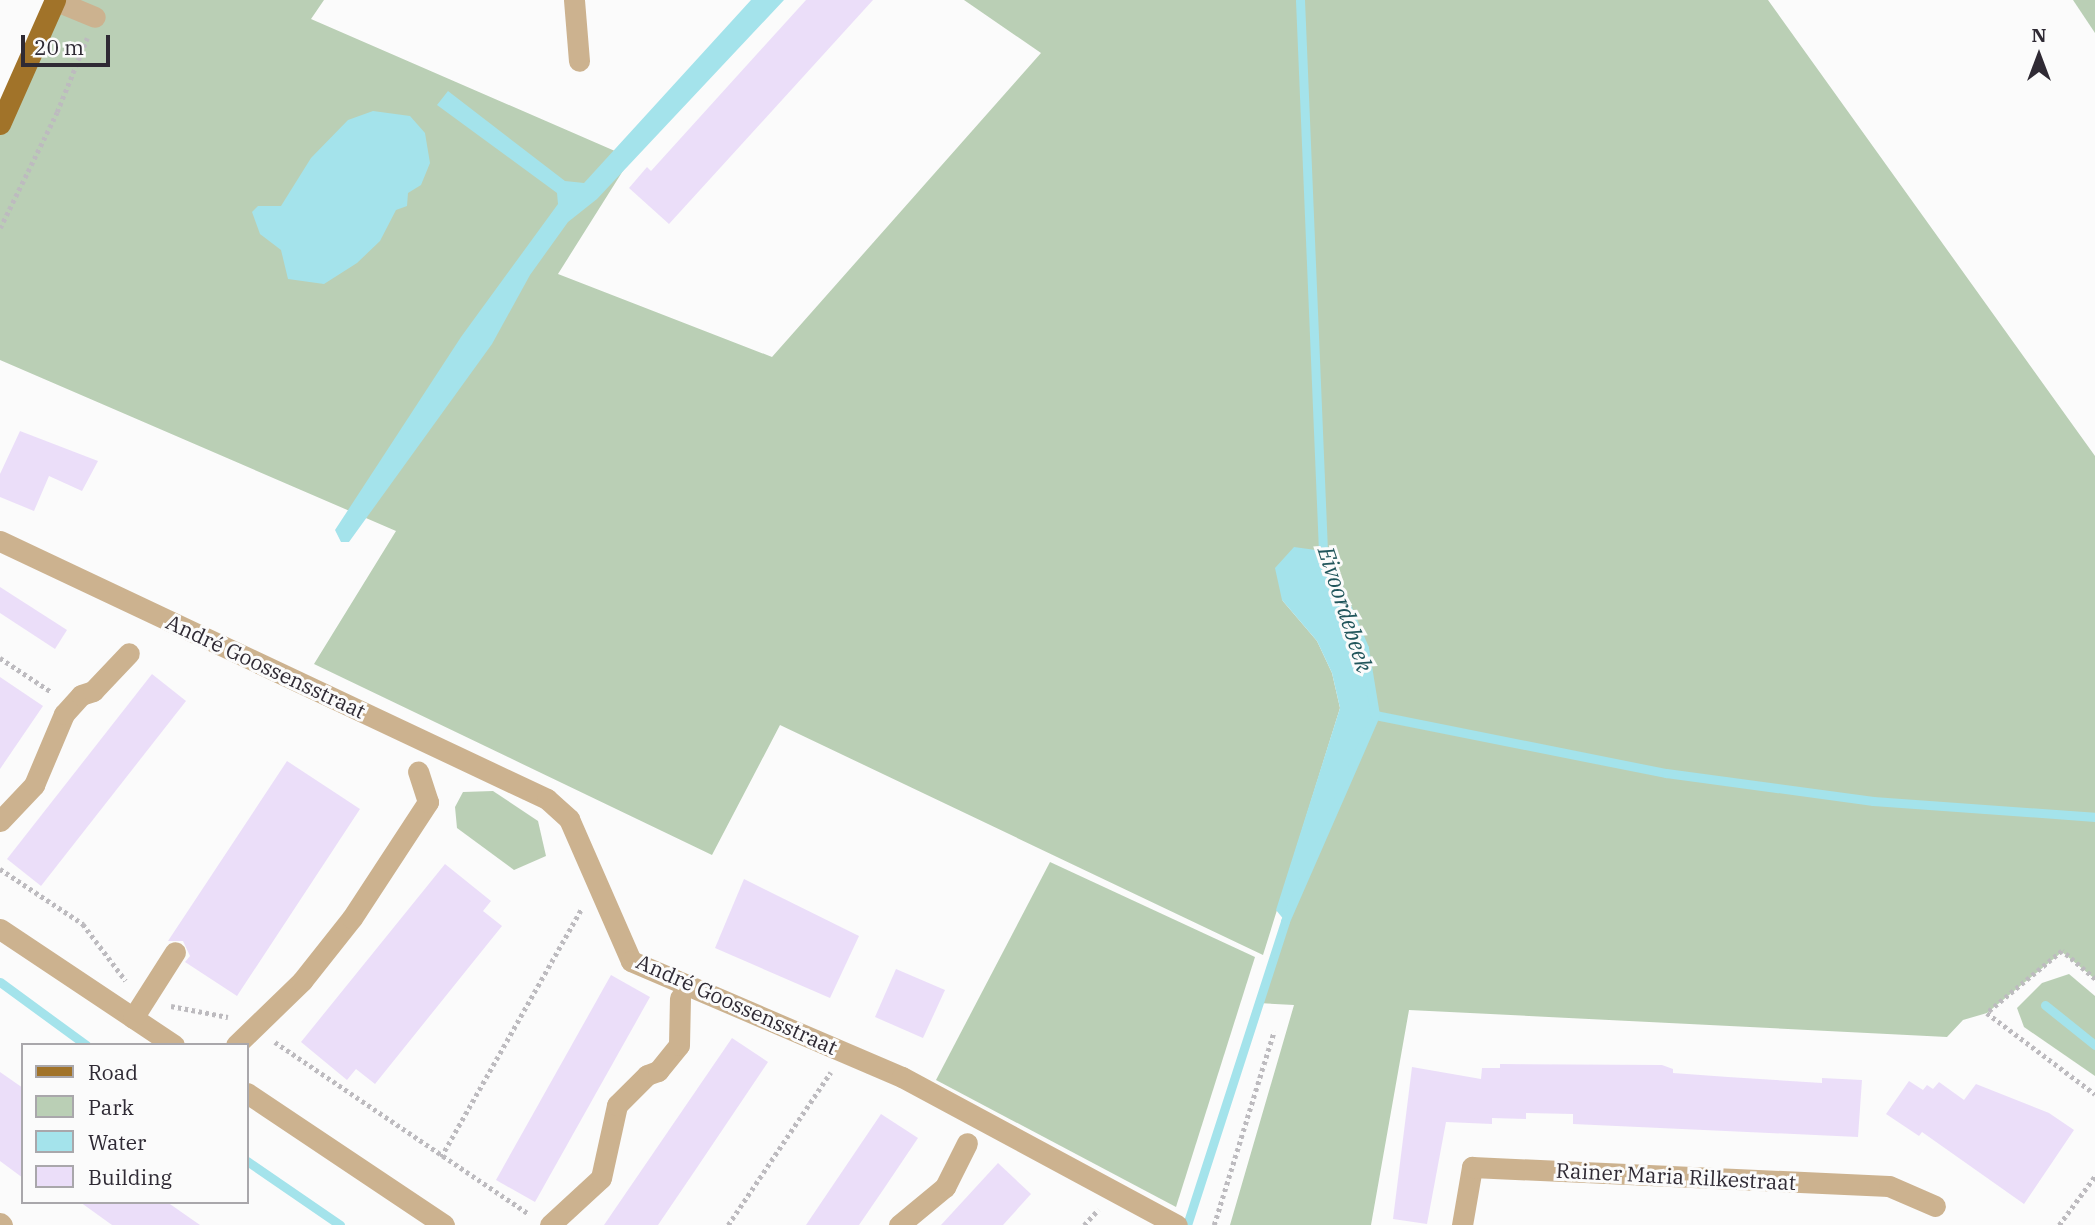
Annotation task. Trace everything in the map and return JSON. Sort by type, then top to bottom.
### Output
[{"type":"main road","points":[[0,124],[55,0]]},
{"type":"street","points":[[55,0],[95,17]]},
{"type":"street","points":[[573,0],[579,61]]},
{"type":"street","name":"André Goossensstraat","points":[[0,541],[547,799],[569,819],[631,961],[902,1077],[1172,1222]]},
{"type":"street","points":[[0,821],[34,785],[71,706],[81,695],[93,691],[129,653]]},
{"type":"street","points":[[238,1043],[302,981],[352,918],[428,802],[418,772]]},
{"type":"street","points":[[0,929],[171,1043]]},
{"type":"street","points":[[133,1018],[176,952]]},
{"type":"street","name":"André Goossensstraat","points":[[550,1225],[601,1178],[622,1099],[647,1075],[658,1071],[679,1045],[680,998]]},
{"type":"street","points":[[248,1094],[444,1225]]},
{"type":"street","points":[[899,1225],[945,1187],[967,1143]]},
{"type":"street","name":"Rainer Maria Rilkestraat","points":[[1462,1225],[1472,1167],[1889,1186],[1934,1206]]},
{"type":"path","points":[[0,228],[57,112],[95,17]]},
{"type":"path","points":[[0,658],[71,706]]},
{"type":"path","points":[[441,1157],[597,883]]},
{"type":"path","points":[[2095,979],[2062,951],[1987,1013],[2095,1094]]},
{"type":"path","points":[[1214,1225],[1274,1031]]},
{"type":"path","points":[[728,1225],[844,1052]]},
{"type":"path","points":[[2059,1225],[2095,1176]]},
{"type":"green space","points":[[54,0],[324,0],[311,19],[631,158],[558,274],[772,357],[1041,53],[964,0],[1768,0],[2095,456],[2095,979],[2062,952],[1987,1013],[1963,1020],[1947,1037],[1409,1010],[1371,1225],[1230,1225],[1294,1005],[1258,1003],[1285,921],[1375,715],[1364,648],[1282,600],[1317,641],[1332,673],[1340,708],[1263,955],[780,725],[712,855],[314,664],[396,531],[0,360],[0,124]]},
{"type":"green space","points":[[2073,0],[2095,0],[2095,33]]},
{"type":"green space","points":[[493,791],[538,821],[546,856],[514,870],[457,828],[455,807],[463,792]]},
{"type":"green space","points":[[1050,862],[1255,957],[1176,1207],[936,1080]]},
{"type":"green space","points":[[2069,974],[2095,996],[2095,1076],[2024,1027],[2017,1008],[2042,983]]},
{"type":"water","points":[[751,0],[784,0],[597,199],[568,222],[530,275],[492,344],[349,542],[341,542],[335,530],[461,337],[558,204],[557,193],[437,105],[448,91],[565,181],[584,183]]},
{"type":"water","points":[[373,111],[410,116],[425,133],[430,163],[421,185],[408,193],[407,206],[396,210],[380,241],[357,263],[324,284],[288,279],[281,250],[260,234],[252,212],[258,206],[281,206],[311,158],[348,120]]},
{"type":"water","points":[[1294,547],[1323,551],[1364,648],[1375,715],[1285,921],[1276,910],[1340,708],[1332,673],[1317,641],[1282,600],[1275,568]]},
{"type":"building","points":[[806,0],[873,0],[669,224],[629,188],[647,167],[651,171]]},
{"type":"building","points":[[20,431],[98,461],[82,491],[49,476],[34,511],[0,497],[0,474]]},
{"type":"building","points":[[0,587],[67,630],[55,649],[0,613]]},
{"type":"building","points":[[152,674],[186,701],[41,886],[7,859]]},
{"type":"building","points":[[0,677],[43,706],[0,769]]},
{"type":"building","points":[[287,761],[360,809],[237,996],[185,962],[190,956],[183,941],[168,941]]},
{"type":"building","points":[[445,864],[491,901],[483,911],[502,926],[375,1084],[356,1069],[347,1080],[301,1042]]},
{"type":"building","points":[[744,879],[859,936],[830,998],[715,948]]},
{"type":"building","points":[[896,969],[945,990],[923,1038],[875,1017]]},
{"type":"building","points":[[611,975],[650,997],[535,1202],[496,1180]]},
{"type":"building","points":[[732,1038],[768,1062],[658,1225],[604,1225]]},
{"type":"building","points":[[1500,1064],[1662,1065],[1673,1069],[1673,1073],[1822,1083],[1822,1078],[1862,1080],[1858,1137],[1573,1124],[1573,1114],[1526,1113],[1526,1119],[1492,1118],[1492,1124],[1446,1122],[1427,1224],[1393,1219],[1412,1067],[1481,1079],[1482,1068],[1500,1068]]},
{"type":"building","points":[[0,1072],[21,1087],[21,1177],[0,1161]]},
{"type":"building","points":[[1909,1081],[1923,1090],[1927,1085],[1933,1089],[1939,1082],[1964,1100],[1976,1084],[2049,1113],[2074,1130],[2024,1204],[1922,1132],[1919,1136],[1886,1114]]},
{"type":"building","points":[[881,1114],[918,1138],[883,1190],[859,1225],[806,1225]]},
{"type":"building","points":[[998,1163],[1031,1194],[1003,1225],[941,1225]]},
{"type":"building","points":[[83,1204],[170,1204],[200,1225],[112,1225]]},
{"type":"waterway","name":"Eivoordebeek","points":[[1187,1225],[1285,921],[1375,715],[1364,648],[1323,551],[1300,0]]},
{"type":"waterway","points":[[1375,715],[1666,773],[1873,801],[2095,817]]},
{"type":"waterway","points":[[0,982],[83,1043]]},
{"type":"waterway","points":[[2045,1005],[2095,1045]]},
{"type":"waterway","points":[[248,1162],[340,1225]]}]
